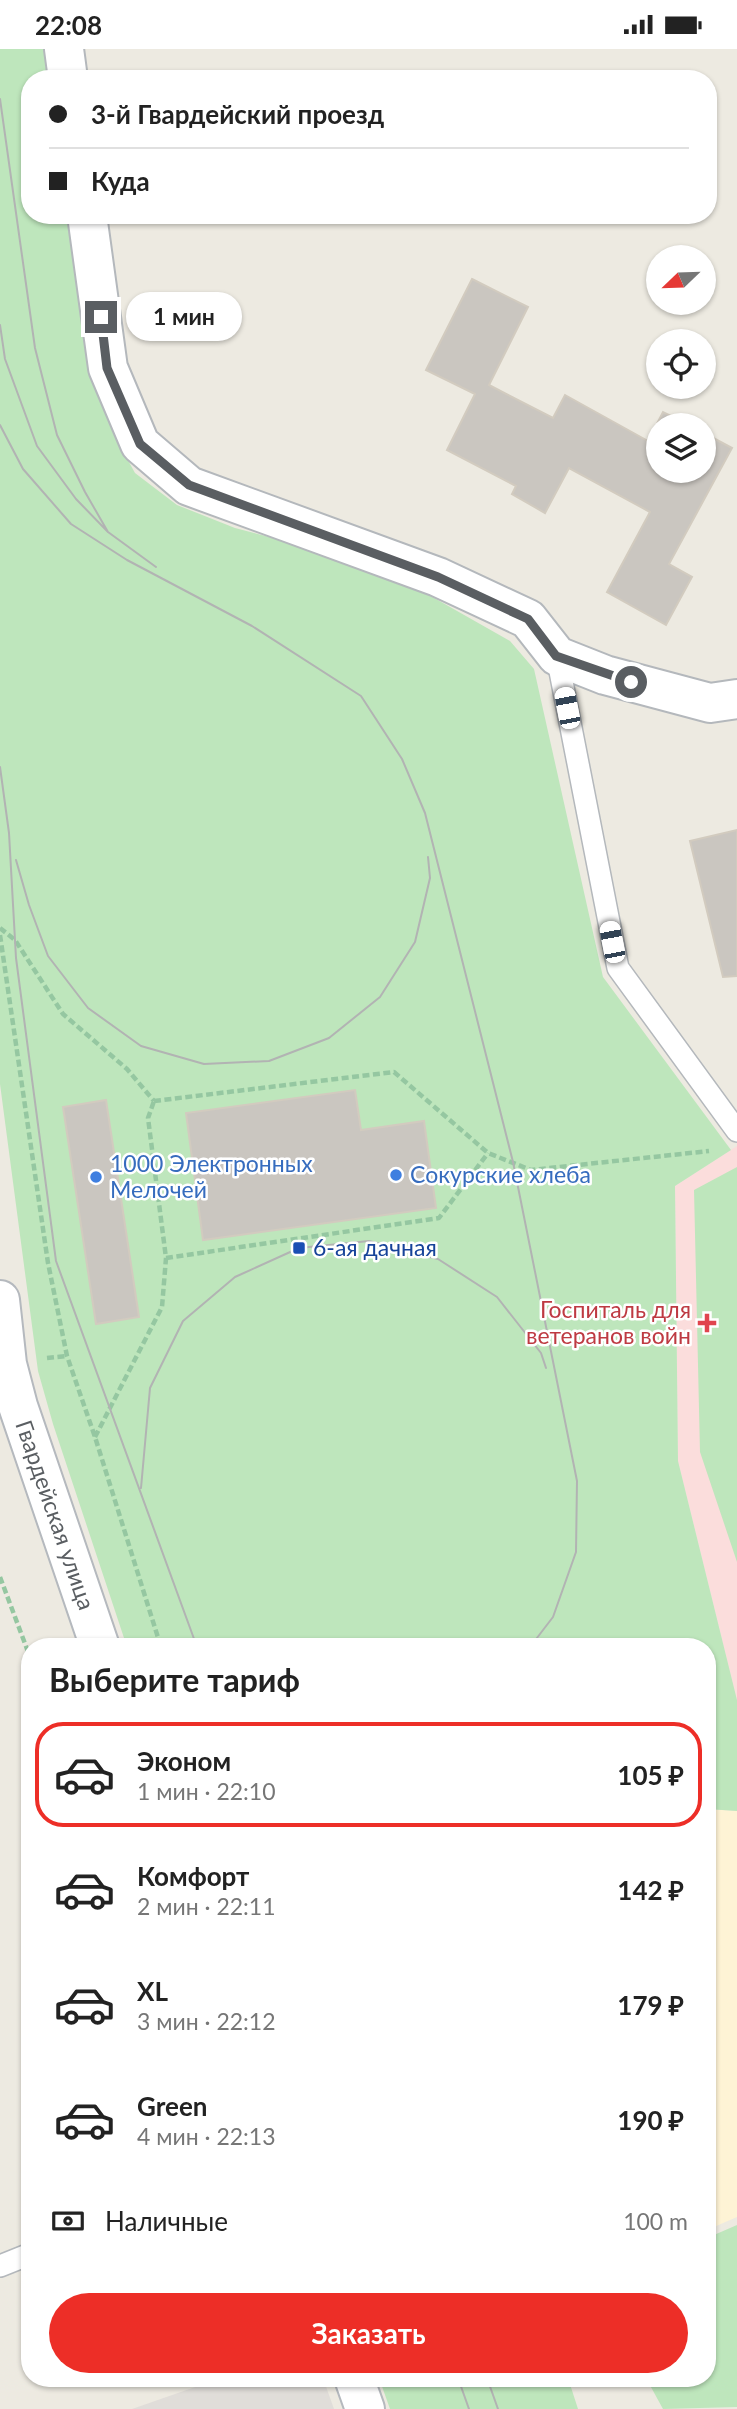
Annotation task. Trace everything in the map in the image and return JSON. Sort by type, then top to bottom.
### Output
[{"type":"street","points":[[64,49],[67,70]]},
{"type":"street","points":[[88,224],[107,368],[140,444],[189,485],[438,577],[528,619],[556,656],[605,675],[709,703],[737,699]]},
{"type":"street","name":"Гвардейская улица","points":[[0,1300],[7,1364],[18,1406],[97,1638]]},
{"type":"street","points":[[357,2387],[365,2409]]},
{"type":"lane","points":[[556,656],[618,968],[737,1131]]},
{"type":"lane","points":[[0,2266],[21,2258]]},
{"type":"path","points":[[0,928],[15,940],[63,1014],[127,1069],[154,1101]]},
{"type":"path","points":[[0,935],[48,1263],[67,1356],[158,1638]]},
{"type":"path","points":[[154,1101],[394,1072],[488,1153],[531,1170],[716,1150]]},
{"type":"path","points":[[95,1437],[162,1307],[166,1258],[148,1118],[154,1101]]},
{"type":"path","points":[[166,1258],[439,1218],[488,1153]]},
{"type":"path","points":[[0,1577],[23,1638]]},
{"type":"shaded area","name":"Госпиталь для ветеранов войн","points":[[737,1146],[737,1700],[678,1461],[675,1186]]},
{"type":"shaded area","points":[[716,1810],[737,1811],[737,2217],[716,2226]]},
{"type":"shaded area","points":[[195,2387],[326,2387],[334,2409],[132,2409]]},
{"type":"green space","points":[[0,49],[46,49],[49,70],[21,70],[21,224],[70,224],[90,368],[114,435],[135,473],[177,505],[235,528],[376,565],[510,641],[534,669],[603,977],[731,1150],[675,1186],[678,1461],[737,1700],[737,1811],[716,1810],[716,1638],[124,1638],[38,1371],[0,1084]]},
{"type":"green space","points":[[737,1167],[737,1562],[700,1452],[694,1190]]},
{"type":"green space","points":[[737,2225],[737,2407],[663,2409],[651,2387],[716,2387],[716,2234]]},
{"type":"green space","points":[[382,2387],[571,2387],[578,2409],[390,2409]]},
{"type":"building","points":[[472,279],[528,307],[489,385],[553,418],[565,395],[646,440],[646,483],[713,483],[669,564],[692,577],[666,625],[607,592],[650,512],[569,468],[545,513],[512,494],[516,486],[447,450],[475,394],[426,370]]},
{"type":"building","points":[[716,439],[732,448],[716,477]]},
{"type":"building","points":[[737,830],[737,976],[723,977],[690,841]]},
{"type":"building","points":[[355,1090],[361,1130],[424,1121],[436,1208],[203,1240],[186,1113]]},
{"type":"building","name":"1000 Электронных Мелочей","points":[[106,1100],[139,1317],[96,1324],[63,1107]]},
{"type":"tram line","points":[[0,99],[35,348],[57,435],[108,532]]},
{"type":"tram line","points":[[0,325],[5,359],[37,446],[76,499],[108,532],[156,567]]},
{"type":"tram line","points":[[0,425],[23,469],[71,524],[127,560],[252,626],[361,696],[402,759],[425,813],[513,1162],[577,1481],[576,1552],[553,1617],[537,1638]]},
{"type":"tram line","points":[[0,767],[9,833],[16,958],[56,1261],[194,1638]]},
{"type":"tram line","points":[[16,860],[48,956],[88,1008],[141,1046],[204,1064],[269,1061],[329,1038],[380,997],[415,942],[430,878],[428,857]]},
{"type":"tram line","points":[[141,1488],[150,1388],[183,1321],[235,1277],[299,1248],[369,1241],[438,1259],[497,1297],[541,1353],[546,1368]]},
{"type":"tram line","points":[[461,2387],[469,2409]]},
{"type":"tram line","points":[[490,2387],[498,2409]]},
{"type":"place","name":"Сокурские хлеба","points":[[396,1175]]},
{"type":"place","name":"1000 Электронных Мелочей","points":[[96,1177]]},
{"type":"place","name":"6-ая дачная","points":[[299,1248]]},
{"type":"place","name":"Госпиталь для ветеранов войн","points":[[707,1323]]},
{"type":"route","points":[[101,317],[107,368],[140,444],[189,485],[438,577],[528,619],[556,656],[631,682]]}]
